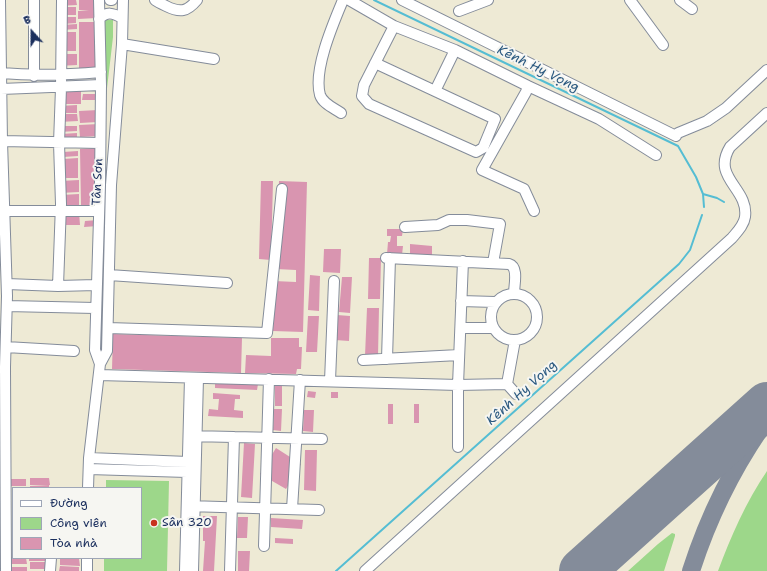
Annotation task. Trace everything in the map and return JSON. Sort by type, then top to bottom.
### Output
[{"type":"street","points":[[0,0],[2,141],[7,284],[5,300],[6,347],[2,447],[6,571]]},
{"type":"street","points":[[34,0],[34,76]]},
{"type":"street","points":[[58,286],[62,0]]},
{"type":"street","name":"Tân Sơn","points":[[99,0],[101,72],[100,185],[95,308],[95,350],[100,364]]},
{"type":"street","name":"Tân Sơn","points":[[88,487],[89,458],[98,375],[100,364],[107,351],[110,204],[122,44],[123,0]]},
{"type":"street","points":[[155,0],[176,11],[191,7],[197,0]]},
{"type":"street","points":[[341,112],[325,102],[320,96],[319,78],[324,49],[343,0]]},
{"type":"street","points":[[349,0],[394,26],[455,50],[599,119],[656,155]]},
{"type":"street","points":[[402,0],[677,135],[707,121],[726,108],[767,70]]},
{"type":"street","points":[[459,11],[488,0]]},
{"type":"street","points":[[630,0],[663,45]]},
{"type":"street","points":[[680,0],[692,9]]},
{"type":"street","points":[[99,19],[103,15],[110,13],[122,18]]},
{"type":"street","points":[[375,63],[495,119],[483,148],[476,152],[369,104],[362,96],[364,85],[375,63],[394,26]]},
{"type":"street","points":[[122,44],[214,59]]},
{"type":"street","points":[[435,91],[455,50]]},
{"type":"street","points":[[1,74],[34,76],[101,72]]},
{"type":"street","points":[[1,89],[61,88],[101,85]]},
{"type":"street","points":[[528,86],[482,170],[524,189],[534,211]]},
{"type":"street","points":[[365,571],[732,238],[742,226],[745,218],[745,209],[742,199],[724,168],[726,154],[730,148],[767,113]]},
{"type":"street","points":[[2,141],[100,143]]},
{"type":"street","points":[[100,185],[105,188],[111,185]]},
{"type":"street","points":[[108,328],[267,333],[282,189]]},
{"type":"street","points":[[5,211],[60,211],[99,208],[104,202],[110,204]]},
{"type":"street","points":[[405,226],[438,225],[449,220],[467,220],[500,224],[493,263]]},
{"type":"street","points":[[386,359],[388,258],[513,265],[515,269],[514,293]]},
{"type":"street","points":[[458,447],[458,385],[463,262]]},
{"type":"street","points":[[109,275],[226,283]]},
{"type":"street","points":[[330,381],[334,281]]},
{"type":"street","points":[[7,284],[58,286],[96,285]]},
{"type":"street","points":[[514,293],[523,295],[530,299],[535,306],[537,313],[537,321],[534,328],[523,338],[515,340],[500,336],[493,328],[490,316],[491,309],[495,302],[501,297],[514,293]]},
{"type":"street","points":[[5,300],[95,308]]},
{"type":"street","points":[[462,301],[495,302]]},
{"type":"street","points":[[461,328],[493,328]]},
{"type":"street","points":[[507,384],[515,340]]},
{"type":"street","points":[[6,347],[74,350]]},
{"type":"street","points":[[363,360],[460,355]]},
{"type":"street","points":[[98,375],[458,385],[507,384],[516,394]]},
{"type":"street","points":[[184,571],[190,506],[194,378]]},
{"type":"street","points":[[264,546],[269,380]]},
{"type":"street","points":[[292,509],[300,380]]},
{"type":"street","points":[[192,436],[322,439]]},
{"type":"street","points":[[192,436],[187,472],[190,506],[192,571]]},
{"type":"street","points":[[230,571],[234,437]]},
{"type":"street","points":[[89,458],[188,462]]},
{"type":"street","points":[[89,468],[187,472]]},
{"type":"street","points":[[190,506],[319,510]]},
{"type":"street","points":[[50,559],[50,571]]},
{"type":"street","points":[[86,571],[87,559]]},
{"type":"green space","points":[[100,20],[113,20],[113,37],[102,131]]},
{"type":"green space","points":[[767,471],[767,571],[718,571],[728,545],[752,495]]},
{"type":"green space","name":"Sân 320","points":[[106,480],[169,481],[167,571],[104,571],[104,559],[142,559],[142,487],[106,487]]},
{"type":"green space","points":[[672,533],[675,534],[675,536],[664,571],[628,571],[658,544]]},
{"type":"building","points":[[58,0],[76,0],[77,5],[58,6]]},
{"type":"building","points":[[79,0],[98,0],[97,18],[78,19],[78,11],[89,11],[79,10]]},
{"type":"building","points":[[60,7],[76,7],[76,15],[60,15]]},
{"type":"building","points":[[62,17],[76,17],[76,23],[63,24]]},
{"type":"building","points":[[79,22],[95,22],[97,71],[79,72]]},
{"type":"building","points":[[77,24],[77,29],[61,30],[62,25]]},
{"type":"building","points":[[61,32],[76,32],[76,51],[59,51]]},
{"type":"building","points":[[58,54],[77,54],[77,65],[58,66]]},
{"type":"building","points":[[81,91],[81,104],[66,104],[65,98],[62,98],[65,92]]},
{"type":"building","points":[[83,94],[96,94],[96,100],[82,100]]},
{"type":"building","points":[[77,105],[77,113],[61,113],[60,106]]},
{"type":"building","points":[[98,110],[98,122],[80,123],[79,111]]},
{"type":"building","points":[[59,114],[77,114],[78,121],[59,122]]},
{"type":"building","points":[[99,124],[99,136],[80,137],[79,125]]},
{"type":"building","points":[[59,126],[77,126],[77,131],[59,132]]},
{"type":"building","points":[[77,133],[77,141],[61,142],[61,134]]},
{"type":"building","points":[[97,148],[99,205],[81,205],[80,149]]},
{"type":"building","points":[[78,151],[78,156],[63,157],[63,152]]},
{"type":"building","points":[[78,158],[78,178],[61,178],[63,159]]},
{"type":"building","points":[[79,180],[79,192],[60,193],[60,181]]},
{"type":"building","points":[[261,181],[273,181],[271,260],[259,259]]},
{"type":"building","points":[[279,181],[307,182],[303,332],[273,331],[274,281],[296,282],[296,270],[276,269]]},
{"type":"building","points":[[79,194],[79,207],[63,207],[61,195]]},
{"type":"building","points":[[61,212],[79,212],[80,225],[65,225]]},
{"type":"building","points":[[98,220],[98,226],[84,227],[85,221]]},
{"type":"building","points":[[387,229],[403,229],[402,236],[397,236],[397,246],[403,246],[402,255],[387,254],[388,242],[390,242],[391,236],[387,236]]},
{"type":"building","points":[[410,244],[432,246],[432,257],[410,256]]},
{"type":"building","points":[[324,249],[341,249],[340,273],[323,272]]},
{"type":"building","points":[[369,258],[381,258],[380,299],[368,299]]},
{"type":"building","points":[[310,275],[320,276],[319,311],[308,310]]},
{"type":"building","points":[[342,277],[352,277],[350,313],[339,312]]},
{"type":"building","points":[[367,308],[379,308],[378,356],[365,356]]},
{"type":"building","points":[[337,315],[350,316],[349,341],[335,340]]},
{"type":"building","points":[[308,316],[319,316],[317,352],[306,352]]},
{"type":"building","points":[[113,334],[242,338],[241,373],[112,369]]},
{"type":"building","points":[[271,338],[299,338],[299,347],[302,347],[301,369],[297,369],[296,374],[245,373],[246,355],[271,356]]},
{"type":"building","points":[[215,383],[258,384],[257,390],[215,388]]},
{"type":"building","points":[[275,386],[282,386],[282,406],[275,406]]},
{"type":"building","points":[[308,391],[316,392],[315,398],[307,397]]},
{"type":"building","points":[[331,392],[338,392],[338,398],[331,398]]},
{"type":"building","points":[[213,393],[240,395],[240,399],[235,399],[234,410],[243,411],[243,418],[208,416],[209,409],[218,410],[219,399],[213,399]]},
{"type":"building","points":[[388,404],[393,404],[393,424],[388,424]]},
{"type":"building","points":[[414,404],[419,404],[419,423],[414,423]]},
{"type":"building","points":[[274,409],[282,409],[281,431],[273,430]]},
{"type":"building","points":[[304,410],[314,410],[313,432],[303,431]]},
{"type":"building","points":[[244,443],[255,444],[252,498],[241,497]]},
{"type":"building","points":[[276,448],[301,464],[286,489],[260,474]]},
{"type":"building","points":[[305,450],[317,450],[316,491],[304,490]]},
{"type":"building","points":[[30,478],[49,478],[50,485],[30,485]]},
{"type":"building","points":[[6,479],[26,479],[26,486],[7,486]]},
{"type":"building","points":[[49,485],[49,487],[30,487]]},
{"type":"building","points":[[203,516],[217,516],[214,571],[203,571],[205,541],[203,541]]},
{"type":"building","points":[[238,517],[248,517],[247,538],[237,538]]},
{"type":"building","points":[[271,518],[303,520],[302,529],[271,527]]},
{"type":"building","points":[[275,538],[293,539],[293,544],[275,543]]},
{"type":"building","points":[[238,551],[250,551],[249,571],[238,571]]},
{"type":"building","points":[[7,557],[12,557],[12,559],[26,559],[27,564],[7,564]]},
{"type":"building","points":[[29,559],[49,559],[49,561],[29,561]]},
{"type":"building","points":[[60,559],[79,559],[80,566],[60,565]]},
{"type":"building","points":[[30,562],[49,562],[49,569],[30,569]]},
{"type":"building","points":[[60,566],[79,567],[79,571],[59,571]]},
{"type":"building","points":[[7,567],[27,567],[27,571],[7,571]]},
{"type":"waterway","name":"Kênh Hy Vọng","points":[[374,0],[678,146],[696,177],[703,194],[704,207]]},
{"type":"waterway","points":[[703,194],[717,198],[724,202]]},
{"type":"waterway","name":"Kênh Hy Vọng","points":[[336,571],[679,264],[690,250],[702,215]]},
{"type":"taxiway","points":[[691,571],[705,531],[723,492],[733,473],[767,419]]},
{"type":"runway","points":[[582,571],[767,405]]},
{"type":"place","name":"Sân 320","points":[[154,523]]}]
